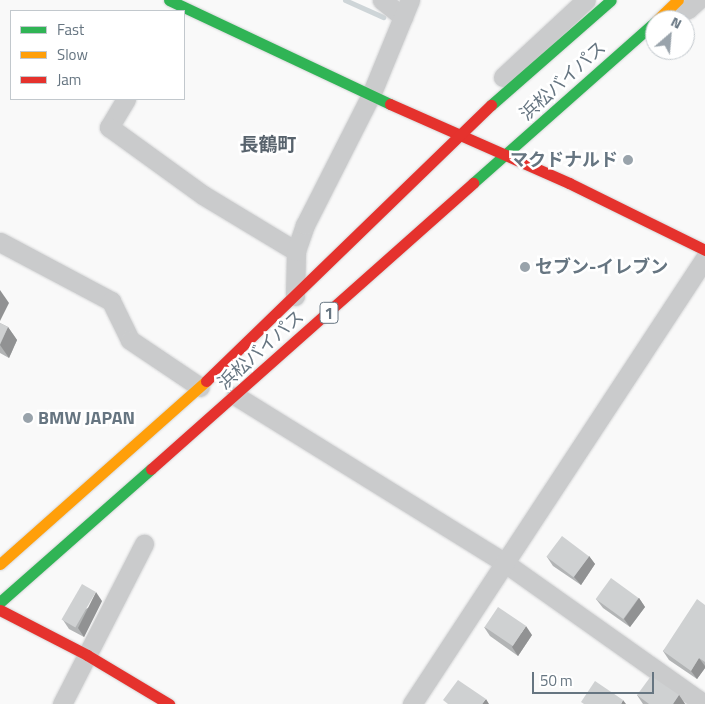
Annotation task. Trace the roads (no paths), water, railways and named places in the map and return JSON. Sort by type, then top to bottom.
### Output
[{"type":"main road","name":"浜松バイパス","points":[[0,564],[200,387],[295,296],[453,132],[611,0]]},
{"type":"main road","name":"浜松バイパス","points":[[668,10],[678,0]]},
{"type":"main road","points":[[185,10],[453,132],[507,154],[705,250]]},
{"type":"main road","name":"浜松バイパス","points":[[0,602],[236,396],[645,32]]},
{"type":"main road","points":[[0,610],[87,656],[169,704]]},
{"type":"street","points":[[295,296],[296,251],[305,225],[371,95],[406,8],[382,0]]},
{"type":"street","points":[[453,132],[586,0]]},
{"type":"street","points":[[685,10],[698,0]]},
{"type":"street","points":[[125,100],[109,127],[203,195],[296,251]]},
{"type":"street","points":[[0,242],[111,301],[130,340],[200,387]]},
{"type":"street","points":[[412,704],[705,258]]},
{"type":"street","points":[[236,396],[505,563],[704,704]]},
{"type":"street","points":[[62,704],[144,544]]},
{"type":"waterway","points":[[345,0],[383,17]]},
{"type":"place","name":"マクドナルド","points":[[628,160]]},
{"type":"place","name":"セブン-イレブン","points":[[525,267]]},
{"type":"place","name":"BMW JAPAN","points":[[28,418]]},
{"type":"district","name":"長鶴町","points":[[268,144]]}]
